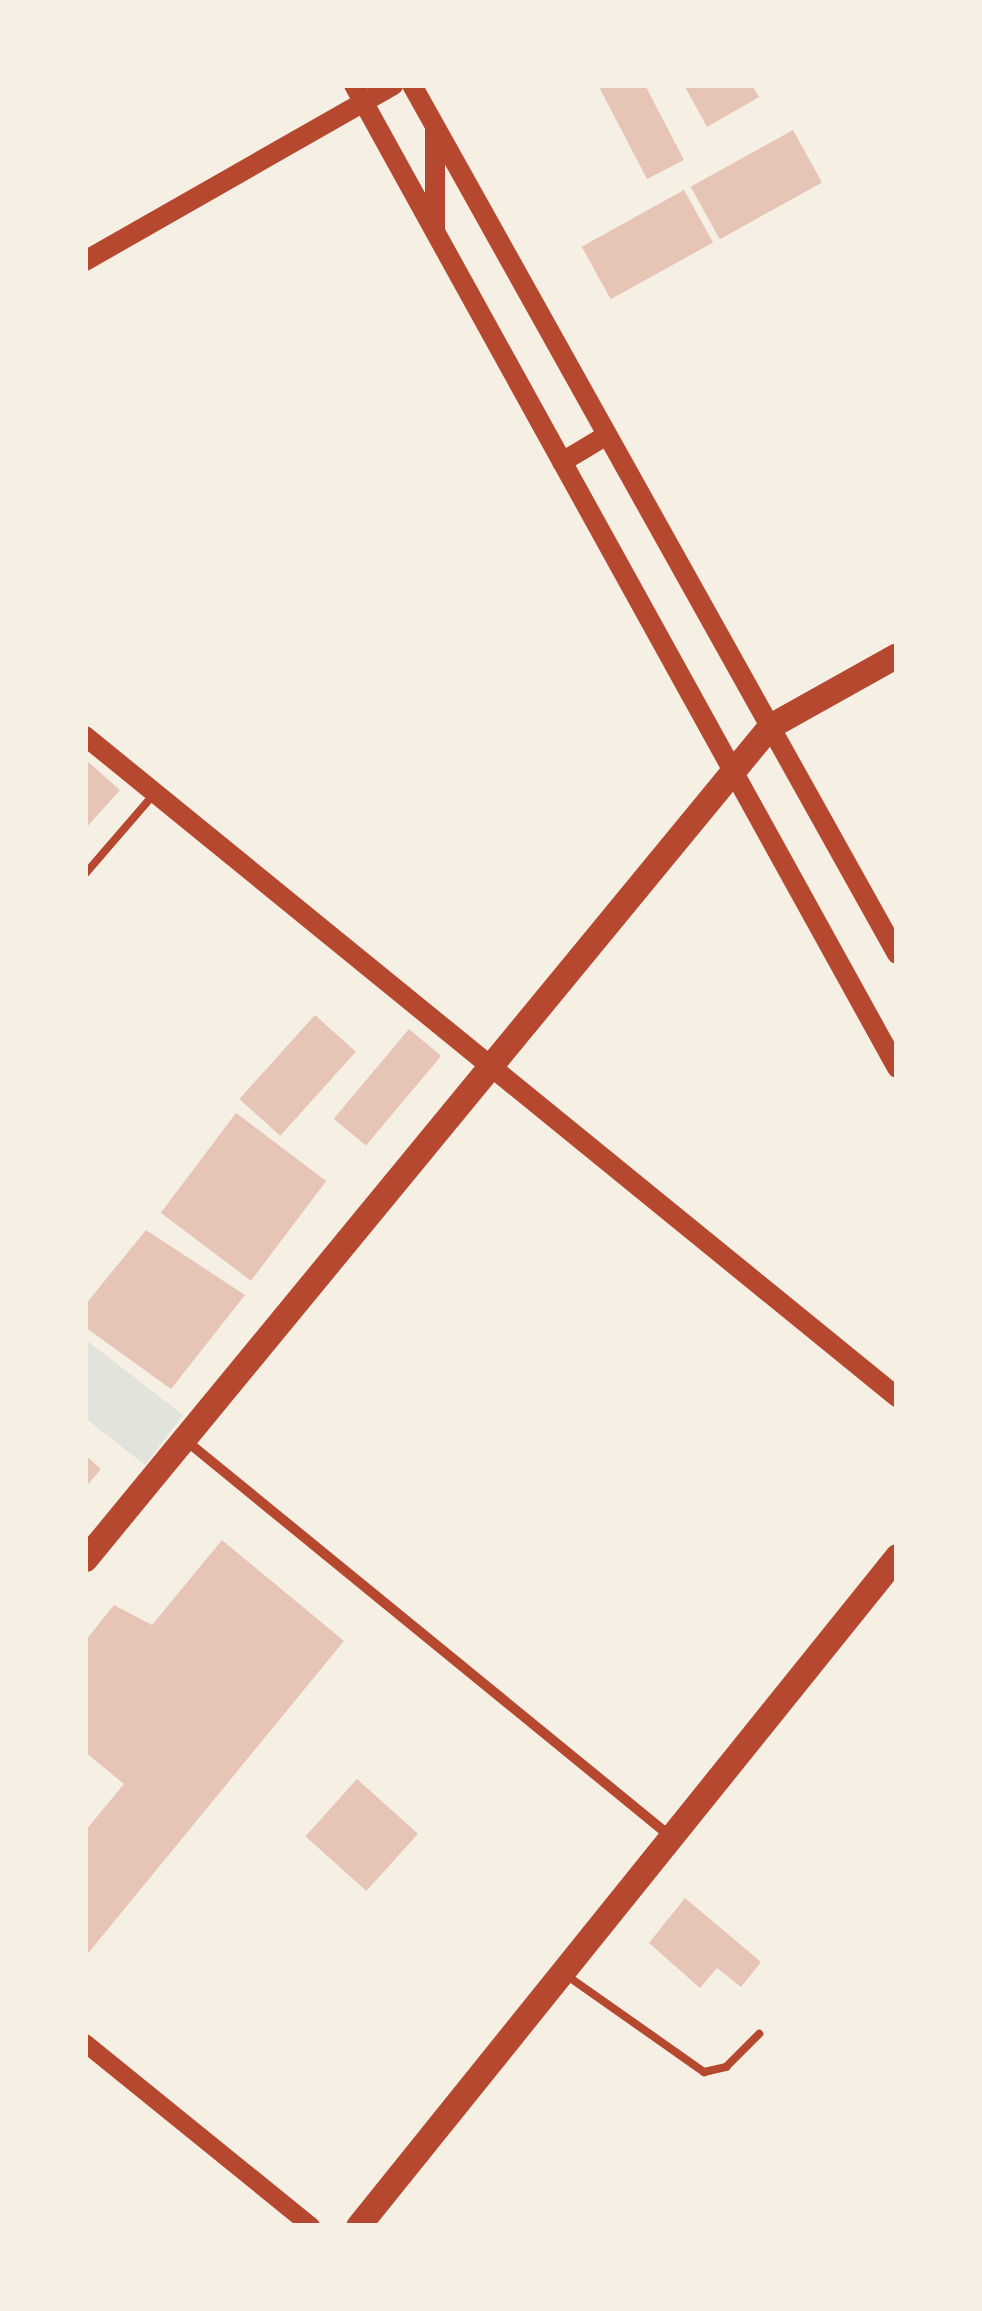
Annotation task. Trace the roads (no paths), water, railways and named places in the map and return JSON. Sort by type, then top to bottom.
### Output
[{"type":"main road","points":[[85,261],[358,94],[393,85]]},
{"type":"main road","points":[[412,85],[897,954]]},
{"type":"main road","points":[[358,94],[897,1068]]},
{"type":"main road","points":[[435,125],[435,232]]},
{"type":"main road","points":[[562,462],[608,435]]},
{"type":"main road","points":[[85,1558],[770,726],[897,656]]},
{"type":"main road","points":[[85,736],[897,1398]]},
{"type":"main road","points":[[358,2226],[897,1556]]},
{"type":"street","points":[[184,1438],[671,1837]]},
{"type":"street","points":[[85,2043],[311,2226]]},
{"type":"lane","points":[[85,874],[154,793]]},
{"type":"lane","points":[[562,1972],[704,2072],[726,2067],[760,2034]]}]
